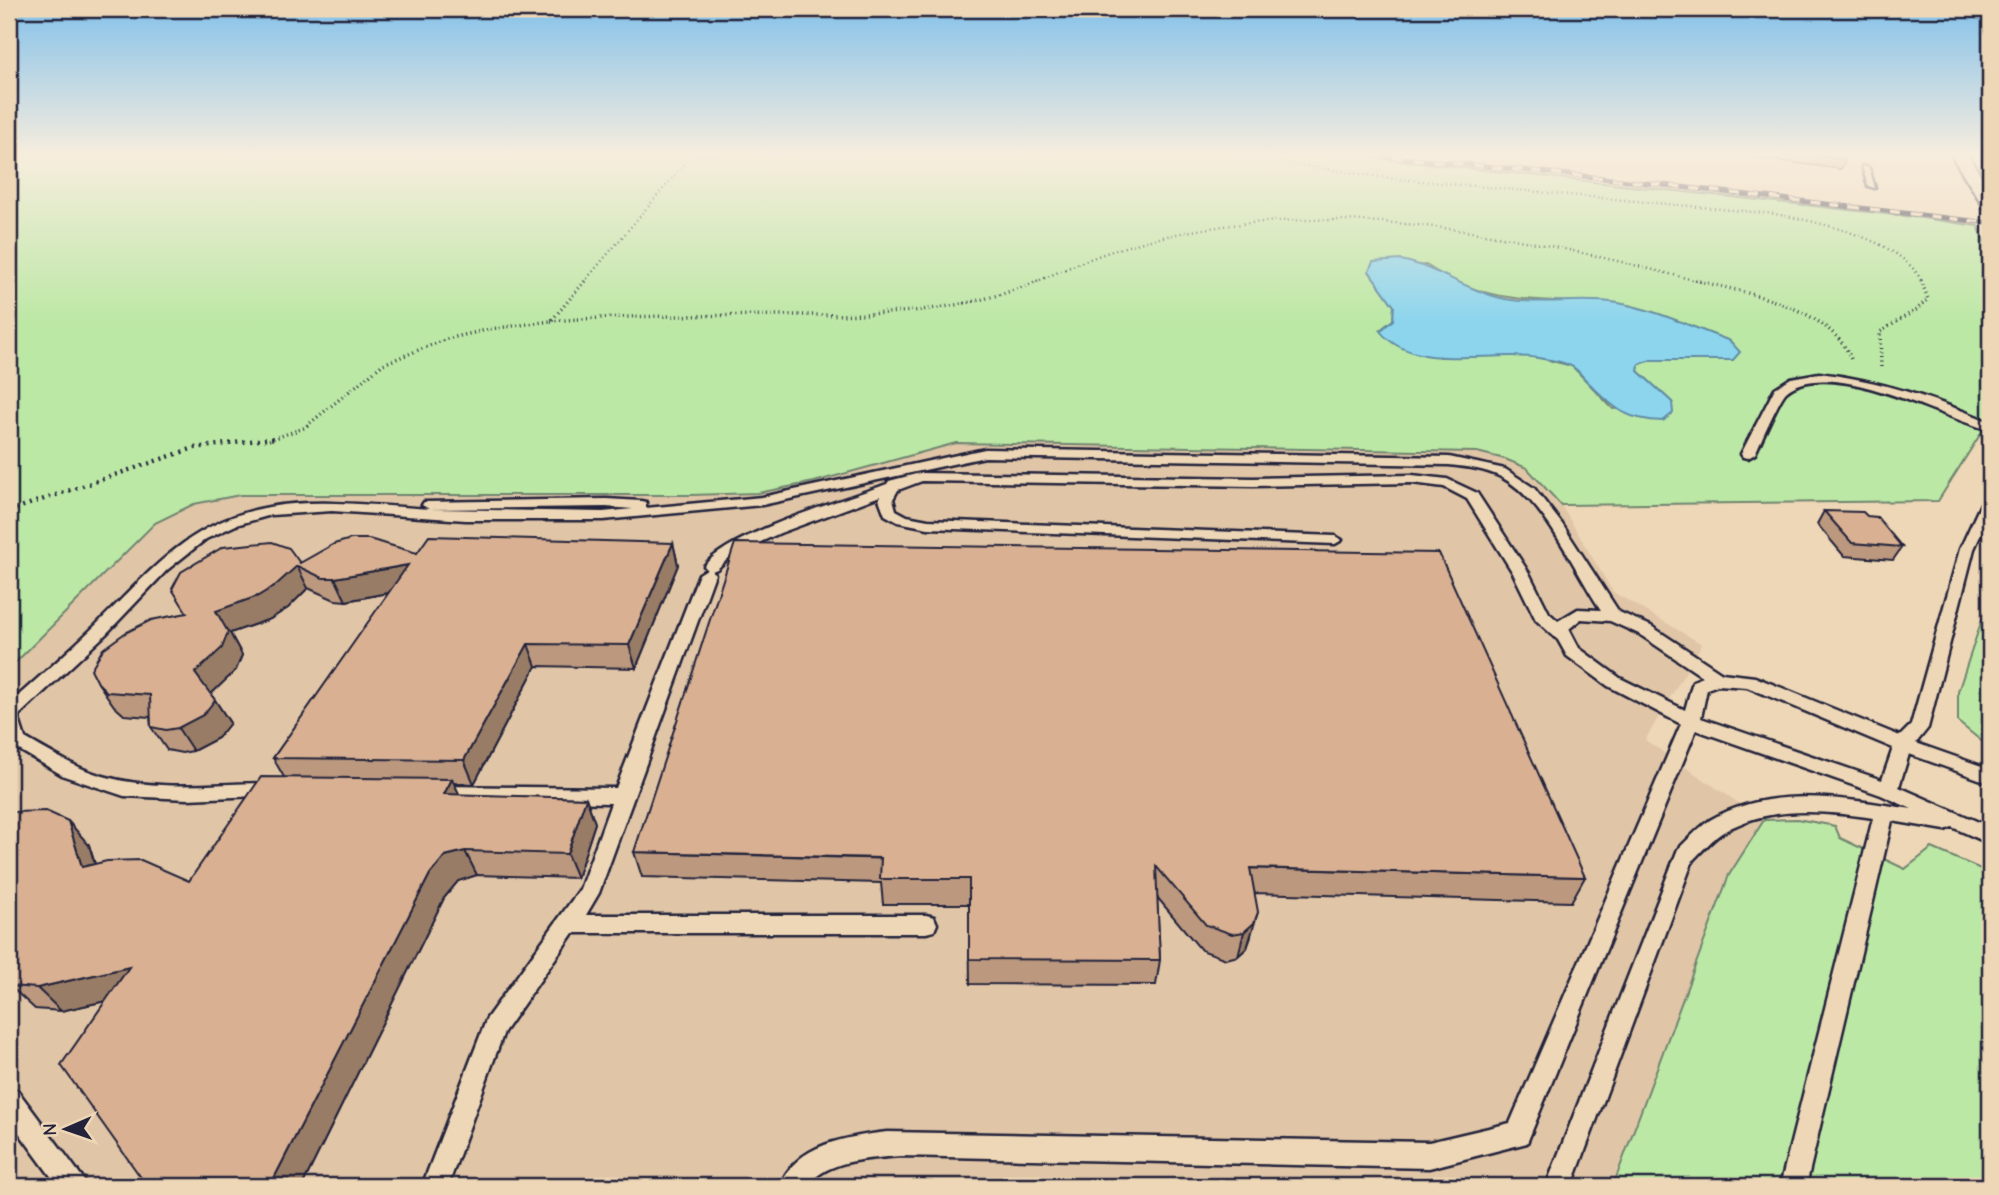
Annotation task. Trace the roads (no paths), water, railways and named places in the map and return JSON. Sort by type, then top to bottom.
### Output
[{"type":"lane","points":[[1748,454],[1780,390],[1796,381],[1815,376],[1847,380],[1903,395],[1990,426]]},
{"type":"lane","points":[[435,1186],[495,1026],[589,893],[623,796],[710,570],[727,552],[891,480],[985,453],[1449,461],[1485,465],[1515,479],[1536,498],[1613,616]]},
{"type":"lane","points":[[287,790],[172,792],[107,785],[62,768],[17,742],[9,716],[162,567],[201,536],[231,522],[270,511],[332,507],[466,516],[562,517],[689,509],[920,477],[1253,482],[1412,479],[1447,483],[1472,496],[1521,573],[1542,616],[1564,636]]},
{"type":"lane","points":[[891,480],[886,499],[890,512],[903,519],[928,524],[1335,540]]},
{"type":"lane","points":[[1888,790],[1902,746],[1919,728],[1967,550],[1990,499]]},
{"type":"lane","points":[[1718,679],[1645,630],[1613,616],[1577,614],[1560,628],[1573,652],[1614,682],[1691,722],[1888,790],[1990,836]]},
{"type":"lane","points":[[793,1186],[796,1178],[824,1158],[859,1147],[900,1144],[1429,1155],[1518,1135],[1691,722],[1699,685],[1718,679],[1749,681],[1902,746],[1990,776]]},
{"type":"lane","points":[[413,792],[623,796]]},
{"type":"lane","points":[[1559,1186],[1685,855],[1717,825],[1753,809],[1791,803],[1965,825]]},
{"type":"lane","points":[[1793,1186],[1884,814]]},
{"type":"lane","points":[[567,924],[926,924]]},
{"type":"lane","points":[[9,1099],[73,1186]]},
{"type":"water","points":[[1401,260],[1482,292],[1511,300],[1605,301],[1632,306],[1730,341],[1740,352],[1733,360],[1651,360],[1639,364],[1638,371],[1672,402],[1673,413],[1663,421],[1631,416],[1615,407],[1576,369],[1561,362],[1524,356],[1434,356],[1395,344],[1380,331],[1393,320],[1394,306],[1369,271],[1373,262]]},
{"type":"railway","points":[[1885,211],[1990,223]]}]
